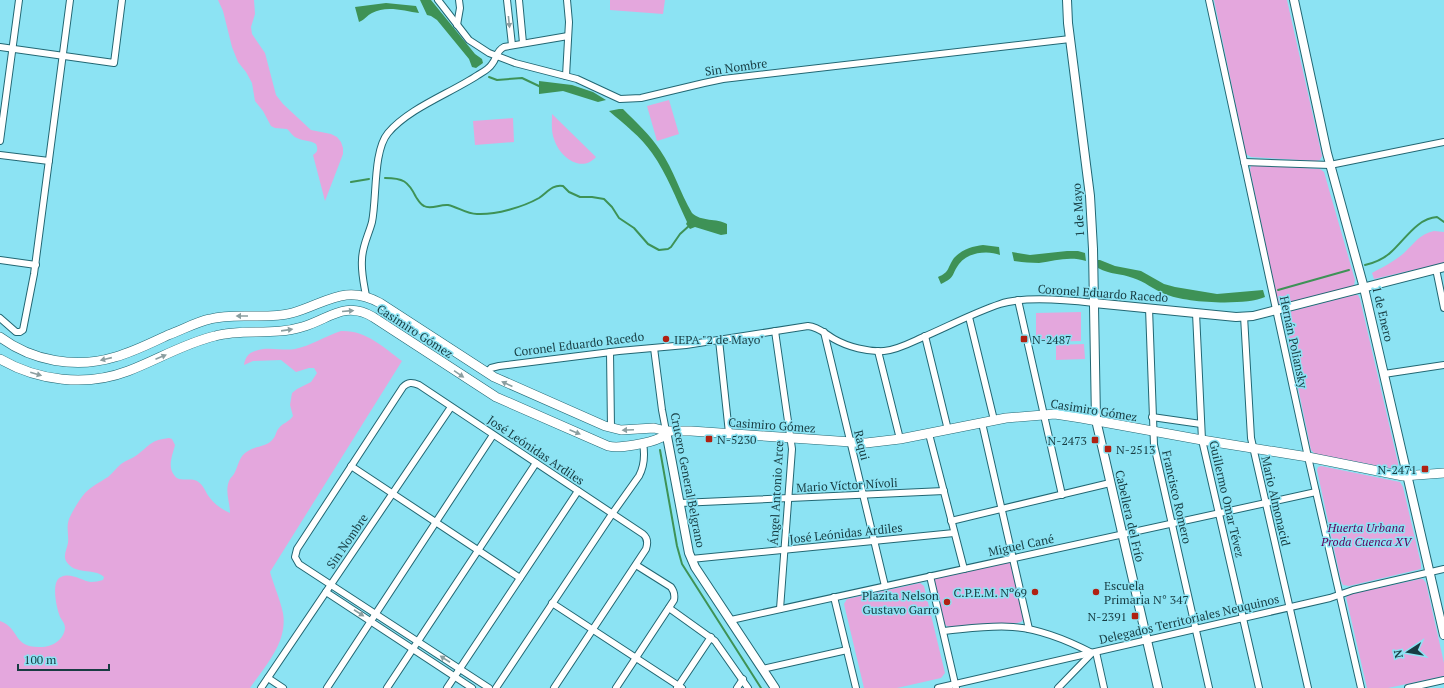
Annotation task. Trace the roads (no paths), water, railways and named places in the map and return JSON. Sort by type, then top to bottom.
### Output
[{"type":"main road","name":"Casimiro Gómez","points":[[0,337],[24,351],[44,358],[69,362],[94,362],[120,355],[210,319],[228,316],[278,315],[293,313],[324,300],[350,294],[366,296],[380,303],[487,372],[513,386],[611,428],[621,430],[654,428],[666,431],[684,430],[850,443],[875,443],[929,434],[994,420],[1044,414],[1096,420],[1408,476],[1444,473]]},
{"type":"main road","points":[[308,307],[312,324]]},
{"type":"main road","name":"Casimiro Gómez","points":[[0,358],[23,370],[47,377],[74,380],[95,379],[109,377],[129,371],[215,336],[228,333],[264,333],[290,330],[312,324],[343,311],[351,310],[366,313],[504,402],[608,446],[617,448],[643,443],[658,439],[666,431]]},
{"type":"main road","points":[[479,387],[487,372]]},
{"type":"street","points":[[0,141],[20,0]]},
{"type":"street","points":[[0,318],[15,332],[20,332],[23,328],[36,265],[70,0]]},
{"type":"street","points":[[0,48],[114,63],[122,0]]},
{"type":"street","name":"Sin Nombre","points":[[438,0],[469,40],[496,56],[515,63],[566,76],[586,83],[620,99],[634,99],[728,79],[1070,39]]},
{"type":"street","points":[[457,25],[460,8],[459,0]]},
{"type":"street","points":[[507,0],[512,45]]},
{"type":"street","points":[[519,0],[523,43]]},
{"type":"street","points":[[566,76],[568,36],[567,0]]},
{"type":"street","name":"1 de Mayo","points":[[1068,0],[1067,15],[1090,196],[1096,420]]},
{"type":"street","name":"Hernán Poliansky","points":[[1209,0],[1308,457],[1361,688]]},
{"type":"street","name":"1 de Enero","points":[[1294,0],[1330,165],[1364,288],[1444,636]]},
{"type":"street","points":[[366,296],[362,268],[362,254],[372,221],[379,153],[384,138],[395,126],[407,117],[486,70],[491,66],[501,48],[568,36]]},
{"type":"street","points":[[1244,162],[1330,165],[1444,142]]},
{"type":"street","points":[[0,154],[49,161]]},
{"type":"street","points":[[0,260],[36,265]]},
{"type":"street","points":[[1440,268],[1444,308]]},
{"type":"street","name":"Coronel Eduardo Racedo","points":[[487,372],[491,368],[499,366],[610,352],[686,345],[808,326],[816,327],[832,338],[846,344],[878,351],[896,348],[1000,304],[1018,300],[1067,301],[1244,316],[1276,311],[1440,268]]},
{"type":"street","points":[[1018,300],[1062,495]]},
{"type":"street","name":"Francisco Romero","points":[[1149,308],[1154,450],[1209,688]]},
{"type":"street","name":"Guillermo Omar Tévez","points":[[1196,313],[1202,440],[1259,688]]},
{"type":"street","name":"Mario Almonacid","points":[[1244,316],[1250,427],[1253,449],[1308,688]]},
{"type":"street","points":[[969,317],[994,420]]},
{"type":"street","name":"Ángel Antonio Arce","points":[[775,331],[792,454],[780,609]]},
{"type":"street","name":"Raqui","points":[[824,332],[885,586]]},
{"type":"street","points":[[925,336],[948,430]]},
{"type":"street","points":[[718,340],[729,434]]},
{"type":"street","name":"Crucero General Belgrano","points":[[654,348],[662,410],[687,546],[691,559],[775,688]]},
{"type":"street","points":[[878,351],[900,439]]},
{"type":"street","points":[[610,352],[611,428]]},
{"type":"street","points":[[1384,374],[1444,365]]},
{"type":"street","name":"José Leónidas Ardiles","points":[[351,466],[403,387],[408,383],[415,383],[643,534],[647,542],[646,549],[636,565]]},
{"type":"street","name":"Sin Nombre","points":[[262,688],[450,407]]},
{"type":"street","points":[[1152,417],[1201,424]]},
{"type":"street","name":"Cabellera del Frío","points":[[1096,420],[1158,688]]},
{"type":"street","points":[[982,423],[1029,629]]},
{"type":"street","points":[[929,434],[964,569]]},
{"type":"street","points":[[327,688],[493,435]]},
{"type":"street","points":[[496,688],[642,470],[645,455],[643,443]]},
{"type":"street","points":[[386,688],[536,463]]},
{"type":"street","points":[[489,688],[299,564],[295,557],[297,549],[351,466],[520,578]]},
{"type":"street","points":[[951,521],[1110,483]]},
{"type":"street","points":[[447,688],[578,491]]},
{"type":"street","name":"Mario Víctor Nívoli","points":[[680,503],[944,492]]},
{"type":"street","name":"Miguel Cané","points":[[731,620],[1316,492]]},
{"type":"street","name":"José Leónidas Ardiles","points":[[691,559],[954,533]]},
{"type":"street","points":[[554,688],[636,565],[671,587],[674,593],[674,600],[616,688]]},
{"type":"street","name":"Delegados Territoriales Neuquinos","points":[[938,688],[956,686],[1444,569]]},
{"type":"street","points":[[930,576],[956,686]]},
{"type":"street","points":[[326,592],[472,688]]},
{"type":"street","points":[[834,597],[856,688]]},
{"type":"street","points":[[552,603],[680,687],[711,637]]},
{"type":"street","points":[[669,608],[711,637],[718,644],[748,688]]},
{"type":"street","points":[[943,631],[1005,626],[1029,629],[1060,638],[1094,652]]},
{"type":"street","points":[[762,670],[847,650]]},
{"type":"street","points":[[1058,688],[1094,652]]},
{"type":"street","points":[[1094,652],[1104,688]]},
{"type":"street","points":[[268,678],[283,688]]},
{"type":"street","points":[[737,688],[743,679]]},
{"type":"street","points":[[1408,688],[1444,680]]},
{"type":"waterway","points":[[489,77],[497,80],[522,78],[541,87]]},
{"type":"waterway","points":[[385,178],[401,180],[407,184],[420,203],[427,207],[448,205],[469,213],[477,214],[501,212],[517,207],[539,198],[556,186],[563,186],[569,192],[580,197],[604,199],[612,207],[619,218],[634,228],[648,244],[659,250],[668,249],[671,247],[680,234],[690,225]]},
{"type":"waterway","points":[[351,182],[369,179]]},
{"type":"waterway","points":[[1365,265],[1378,261],[1387,255],[1423,221],[1437,217],[1444,222]]},
{"type":"waterway","points":[[1278,290],[1349,270]]},
{"type":"waterway","points":[[660,450],[677,546],[682,564],[761,688]]},
{"type":"place","name":"IEPA \"2 de Mayo\"","points":[[666,339]]},
{"type":"place","name":"N-2487","points":[[1024,339]]},
{"type":"place","name":"N-5230","points":[[709,439]]},
{"type":"place","name":"N-2473","points":[[1095,440]]},
{"type":"place","name":"N-2513","points":[[1108,449]]},
{"type":"place","name":"N-2471","points":[[1425,469]]},
{"type":"place","name":"C.P.E.M. Nº69","points":[[1035,592]]},
{"type":"place","name":"Escuela Primaria N° 347","points":[[1096,592]]},
{"type":"place","name":"Plazita Nelson Gustavo Garro","points":[[947,602]]},
{"type":"place","name":"N-2391","points":[[1135,616]]},
{"type":"park label","name":"Huerta Urbana Proda Cuenca XV","points":[[1366,534]]}]
